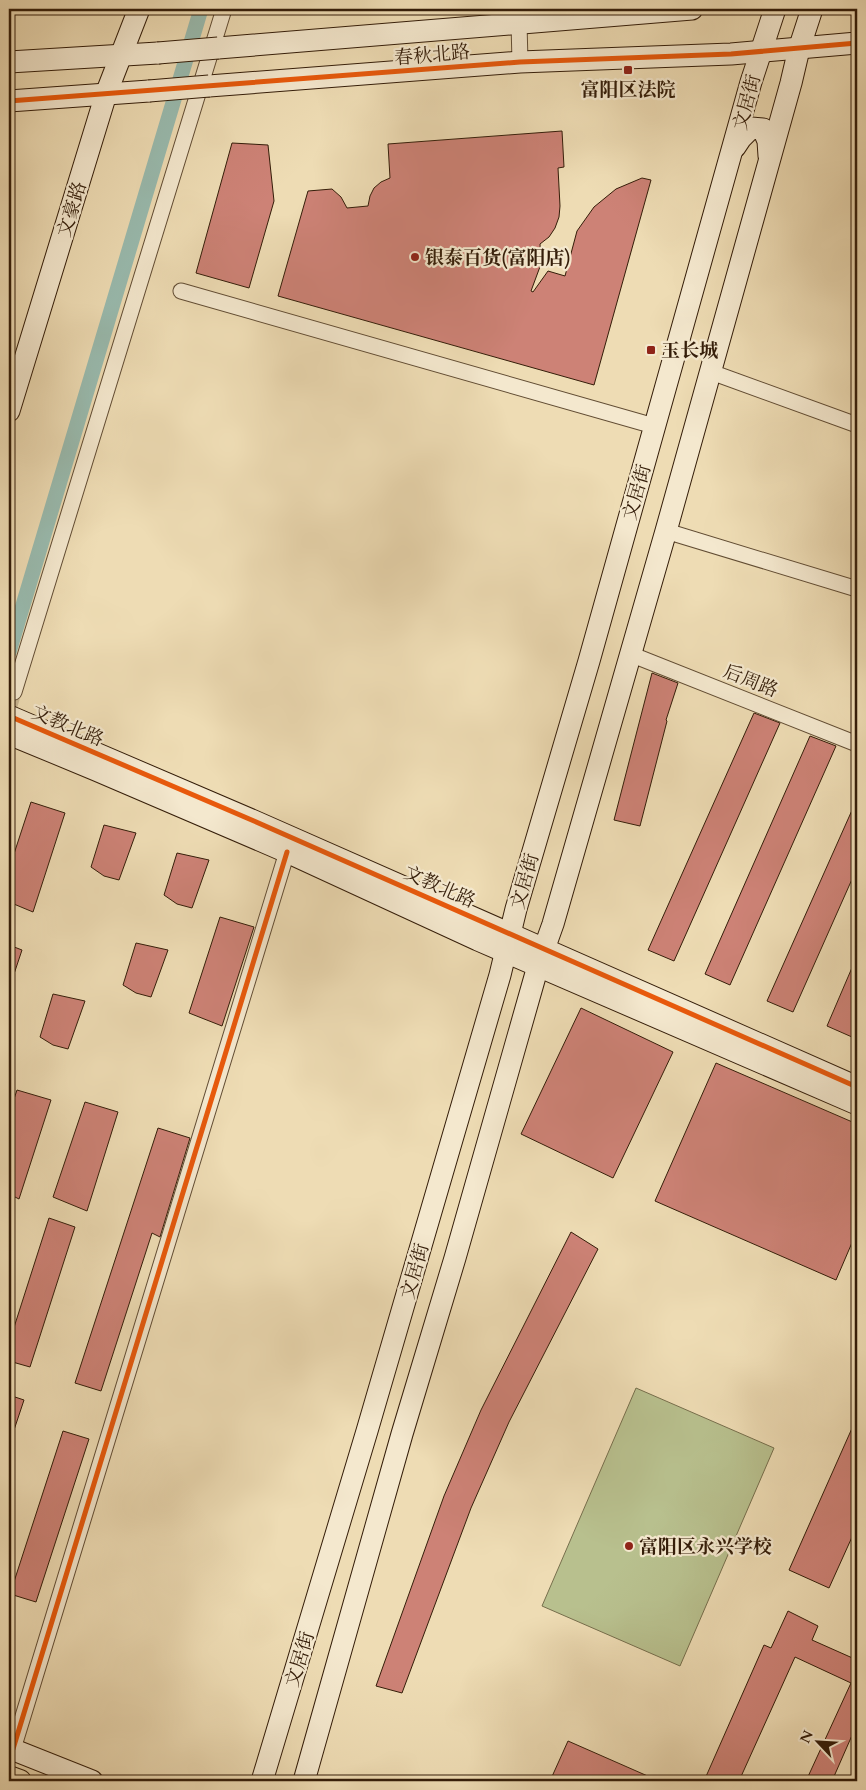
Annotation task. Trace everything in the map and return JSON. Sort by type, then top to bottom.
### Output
[{"type":"main road","points":[[9,1777],[20,1781]]},
{"type":"street","name":"文豪路","points":[[114,57],[125,9]]},
{"type":"street","name":"文豪路","points":[[9,367],[99,95],[114,57],[139,9]]},
{"type":"street","points":[[14,692],[224,9]]},
{"type":"street","name":"春秋北路","points":[[9,62],[114,57],[218,48],[521,16],[692,9]]},
{"type":"street","name":"文居街","points":[[262,1781],[370,1422],[508,943],[516,909],[760,51],[774,9]]},
{"type":"street","name":"文居街","points":[[304,1781],[402,1434],[666,531],[799,49],[812,9]]},
{"type":"street","points":[[520,62],[521,16]]},
{"type":"street","name":"春秋北路","points":[[9,101],[520,62],[731,54],[857,43]]},
{"type":"street","name":"文豪路","points":[[9,411],[99,95]]},
{"type":"street","points":[[732,152],[741,138],[752,128],[763,129],[768,141],[770,159]]},
{"type":"street","points":[[181,291],[654,426]]},
{"type":"street","points":[[710,372],[857,425]]},
{"type":"street","points":[[666,531],[857,589]]},
{"type":"street","name":"后周路","points":[[630,654],[857,744]]},
{"type":"street","name":"文教北路","points":[[9,716],[254,821],[508,943],[857,1104]]},
{"type":"street","name":"文教北路","points":[[9,734],[508,943]]},
{"type":"street","points":[[92,1781],[11,1749],[287,852]]},
{"type":"street","name":"文教北路","points":[[541,958],[857,1087]]},
{"type":"green space","points":[[636,1388],[774,1448],[680,1666],[542,1606]]},
{"type":"building","name":"银泰百货(富阳店)","points":[[562,131],[564,167],[558,168],[559,217],[549,237],[540,244],[541,264],[531,291],[533,292],[548,271],[565,276],[577,231],[594,207],[616,189],[642,178],[651,180],[594,385],[278,296],[308,191],[332,189],[341,197],[347,208],[368,206],[374,188],[390,178],[388,144]]},
{"type":"building","points":[[232,143],[268,145],[274,201],[249,288],[196,273]]},
{"type":"building","points":[[652,673],[678,683],[666,720],[640,826],[614,820]]},
{"type":"building","points":[[754,713],[780,723],[674,961],[648,950]]},
{"type":"building","points":[[810,736],[836,746],[730,985],[705,974]]},
{"type":"building","points":[[857,799],[857,868],[793,1012],[767,1001]]},
{"type":"building","points":[[31,802],[65,813],[33,912],[9,902],[9,869]]},
{"type":"building","points":[[104,825],[136,833],[119,880],[104,876],[91,867]]},
{"type":"building","points":[[177,853],[209,860],[192,908],[177,904],[164,895]]},
{"type":"building","points":[[220,917],[254,927],[222,1026],[189,1013]]},
{"type":"building","points":[[136,943],[168,950],[151,997],[136,993],[123,985]]},
{"type":"building","points":[[9,945],[22,950],[11,983],[9,982]]},
{"type":"building","points":[[857,956],[857,1025],[852,1037],[827,1026]]},
{"type":"building","points":[[53,994],[85,1001],[68,1049],[53,1045],[40,1037]]},
{"type":"building","points":[[581,1008],[673,1052],[613,1178],[521,1134]]},
{"type":"building","points":[[716,1063],[857,1124],[857,1231],[836,1280],[655,1201]]},
{"type":"building","points":[[17,1090],[51,1100],[19,1199],[9,1194],[9,1114]]},
{"type":"building","points":[[85,1102],[118,1112],[87,1211],[53,1197]]},
{"type":"building","points":[[158,1128],[190,1138],[160,1237],[152,1233],[101,1391],[75,1383]]},
{"type":"building","points":[[49,1218],[75,1227],[30,1367],[9,1361],[9,1343]]},
{"type":"building","points":[[571,1232],[598,1249],[509,1422],[471,1508],[402,1693],[376,1686],[444,1496],[481,1410]]},
{"type":"building","points":[[9,1395],[24,1400],[11,1439],[9,1439]]},
{"type":"building","points":[[857,1417],[857,1526],[829,1588],[789,1570]]},
{"type":"building","points":[[63,1431],[89,1439],[36,1602],[10,1594]]},
{"type":"building","points":[[788,1611],[818,1626],[812,1640],[857,1660],[857,1724],[832,1781],[806,1781],[851,1683],[795,1657],[739,1781],[704,1781],[764,1645],[771,1648]]},
{"type":"building","points":[[568,1741],[659,1781],[550,1781]]},
{"type":"waterway","points":[[9,652],[201,9]]},
{"type":"tunnel","points":[[9,709],[14,692]]},
{"type":"cycle path","points":[[9,101],[520,62],[731,54],[857,43]]},
{"type":"cycle path","points":[[9,716],[254,821],[857,1087]]},
{"type":"cycle path","points":[[13,1749],[287,852]]},
{"type":"place","name":"富阳区法院","points":[[628,70]]},
{"type":"place","name":"银泰百货(富阳店)","points":[[415,257]]},
{"type":"place","name":"玉长城","points":[[651,350]]},
{"type":"place","name":"富阳区永兴学校","points":[[629,1546]]}]
